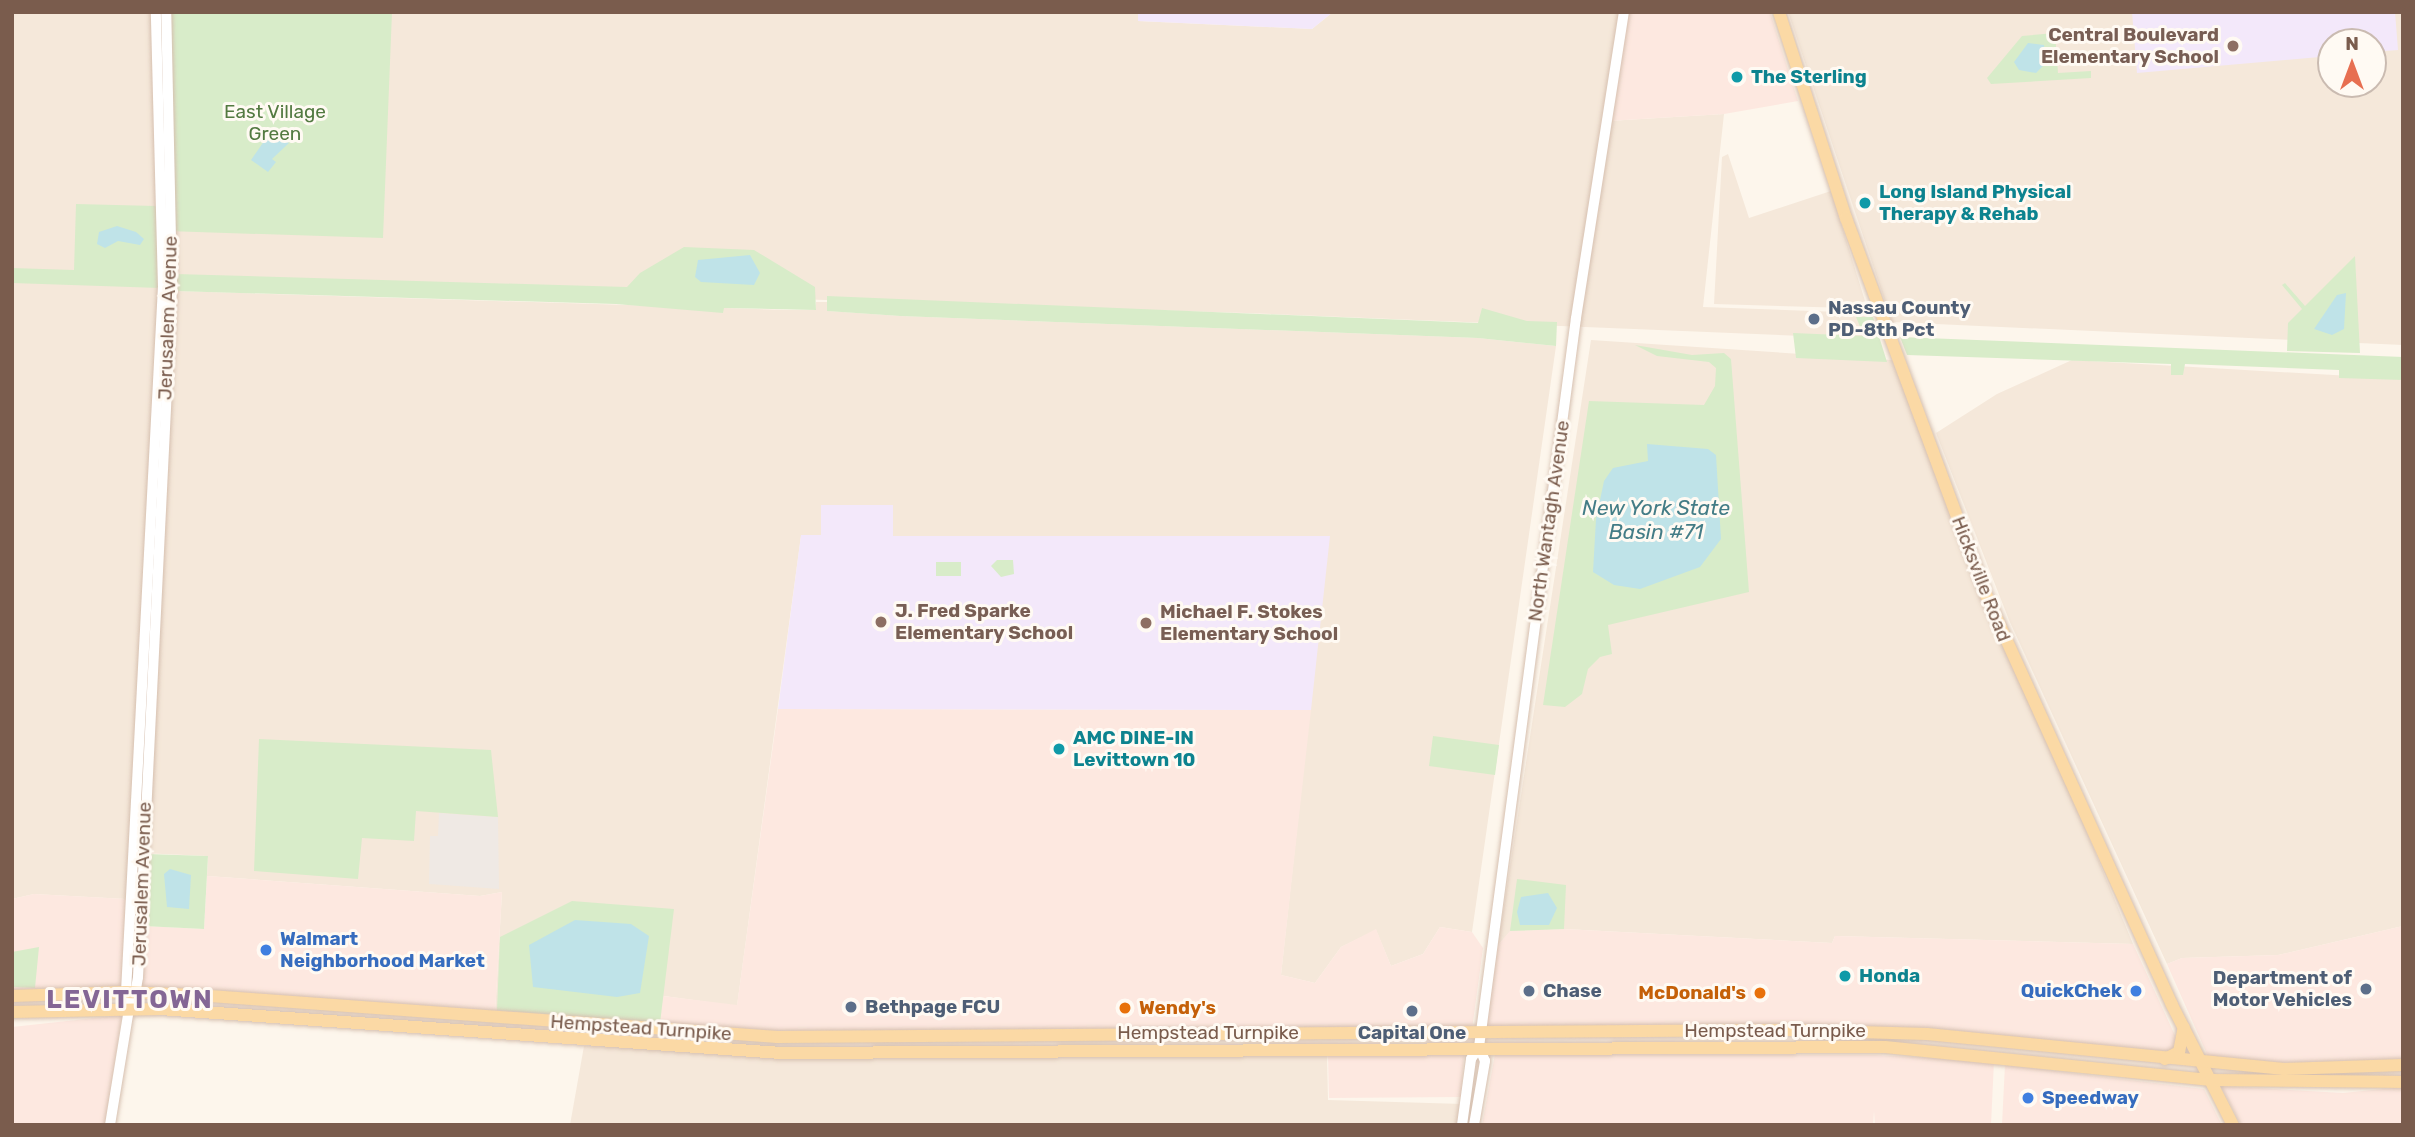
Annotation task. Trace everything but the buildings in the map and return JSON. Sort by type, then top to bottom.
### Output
[{"type":"main road","name":"Jerusalem Avenue","points":[[132,992],[163,287],[156,12]]},
{"type":"main road","name":"Jerusalem Avenue","points":[[130,1009],[172,287],[166,12]]},
{"type":"main road","name":"North Wantagh Avenue","points":[[1479,1047],[1573,340],[1624,12]]},
{"type":"main road","name":"Hicksville Road","points":[[1779,12],[1846,218],[1987,597],[2184,1027],[2230,1119]]},
{"type":"main road","name":"Hempstead Turnpike","points":[[12,996],[132,992],[776,1037],[1481,1032],[1895,1033],[2203,1064],[2297,1069],[2403,1065]]},
{"type":"main road","name":"Hempstead Turnpike","points":[[12,1012],[130,1009],[703,1050],[1885,1047],[2211,1080],[2262,1083],[2403,1082]]},
{"type":"main road","points":[[110,1125],[130,1009]]},
{"type":"main road","points":[[2163,1059],[2179,1052],[2184,1027]]},
{"type":"main road","points":[[1168,1050],[1169,1034]]},
{"type":"main road","points":[[1046,1051],[1084,1042],[1156,1042],[1169,1034]]},
{"type":"main road","points":[[1462,1125],[1471,1059],[1479,1047]]},
{"type":"main road","points":[[1474,1125],[1485,1061],[1479,1047]]},
{"type":"main road","points":[[2230,1119],[2232,1089],[2262,1083]]},
{"type":"shaded area","points":[[12,12],[153,12],[166,286],[126,899],[34,894],[12,899]]},
{"type":"shaded area","points":[[164,12],[1138,12],[1138,21],[1312,29],[1333,12],[1622,12],[1609,121],[1724,114],[1703,307],[1865,313],[1877,339],[1246,313],[173,280]]},
{"type":"shaded area","points":[[1138,12],[1333,12],[1312,29],[1138,21]]},
{"type":"shaded area","points":[[1622,12],[1770,12],[1798,101],[1724,114],[1608,121]]},
{"type":"shaded area","points":[[1788,12],[2403,12],[2403,345],[1892,322]]},
{"type":"shaded area","name":"Central Boulevard Elementary School","points":[[2132,12],[2395,12],[2398,50],[2387,51],[2387,28],[2317,28],[2317,57],[2137,73]]},
{"type":"shaded area","points":[[1728,154],[1749,218],[1831,191],[1865,301],[1849,308],[1714,304],[1722,157]]},
{"type":"shaded area","points":[[174,291],[786,310],[816,310],[816,302],[827,302],[828,311],[900,316],[1478,338],[1556,346],[1472,932],[1440,927],[1423,954],[1391,966],[1376,930],[1341,947],[1315,983],[1281,975],[1329,536],[893,536],[893,505],[821,535],[801,536],[737,1006],[664,996],[659,1028],[495,1014],[502,892],[480,896],[207,876],[208,856],[140,853]]},
{"type":"shaded area","points":[[1591,340],[1892,360],[2133,944],[1835,936],[1832,943],[1564,929],[1511,931],[1498,945]]},
{"type":"shaded area","points":[[2072,360],[2403,379],[2403,926],[2278,955],[2182,958],[2167,964],[2009,620],[1936,433],[1997,394]]},
{"type":"shaded area","name":"Michael F. Stokes Elementary School","points":[[821,505],[893,505],[893,536],[1330,536],[1311,710],[778,709],[801,535],[821,535]]},
{"type":"shaded area","points":[[778,709],[1311,710],[1281,975],[1315,983],[1341,947],[1376,929],[1391,966],[1423,954],[1440,927],[1472,932],[1483,948],[1472,1029],[737,1035],[659,1028],[663,996],[737,1005]]},
{"type":"shaded area","points":[[439,813],[498,817],[499,889],[429,884],[430,836],[438,836]]},
{"type":"shaded area","points":[[207,876],[480,896],[502,892],[495,1014],[139,991],[143,926],[204,929]]},
{"type":"shaded area","points":[[34,894],[126,899],[121,987],[12,993],[12,899]]},
{"type":"shaded area","points":[[2403,926],[2403,1063],[2371,1066],[2210,1061],[2167,964],[2182,958],[2278,955]]},
{"type":"shaded area","points":[[1564,929],[1832,943],[1835,936],[2133,944],[2184,1055],[1880,1027],[1484,1029],[1498,945],[1510,931]]},
{"type":"shaded area","points":[[122,1015],[105,1125],[12,1125],[12,1027]]},
{"type":"shaded area","points":[[584,1046],[1327,1055],[1328,1100],[1463,1104],[1460,1125],[570,1125]]},
{"type":"shaded area","points":[[1464,1054],[1461,1097],[1329,1098],[1328,1055]]},
{"type":"shaded area","points":[[1495,1054],[1875,1055],[1994,1061],[1991,1125],[1875,1125],[1874,1111],[1873,1125],[1482,1125]]},
{"type":"shaded area","points":[[2005,1065],[2204,1089],[2222,1125],[2002,1125]]},
{"type":"shaded area","points":[[2221,1086],[2343,1093],[2403,1087],[2403,1125],[2241,1125]]},
{"type":"green space","name":"East Village Green","points":[[162,12],[392,12],[383,238],[167,231]]},
{"type":"green space","points":[[2055,33],[2058,73],[2091,71],[2091,78],[1991,84],[1987,78],[2022,36]]},
{"type":"green space","points":[[76,204],[156,206],[160,288],[12,283],[12,268],[74,270]]},
{"type":"green space","points":[[684,247],[754,250],[815,287],[816,310],[724,308],[723,313],[616,304],[174,291],[175,274],[627,287],[640,273]]},
{"type":"green space","points":[[2355,256],[2360,353],[2287,351],[2288,323],[2302,309],[2282,285],[2285,283],[2305,306]]},
{"type":"green space","points":[[827,296],[1478,323],[1482,308],[1527,321],[1557,322],[1556,346],[1478,338],[827,311]]},
{"type":"green space","points":[[1856,317],[1873,317],[1887,362],[1796,358],[1793,333],[1864,336]]},
{"type":"green space","points":[[1900,337],[2403,357],[2403,380],[2339,378],[2339,370],[2185,364],[2183,375],[2171,375],[2171,364],[1907,355]]},
{"type":"green space","points":[[1635,345],[1692,355],[1724,353],[1731,359],[1749,592],[1608,625],[1612,654],[1600,657],[1588,669],[1582,694],[1565,707],[1543,705],[1589,401],[1704,405],[1715,386],[1716,368],[1709,362],[1657,356]]},
{"type":"green space","points":[[997,560],[1013,560],[1014,574],[1001,577],[991,566]]},
{"type":"green space","points":[[936,562],[961,562],[961,576],[936,576]]},
{"type":"green space","points":[[1433,736],[1499,745],[1495,775],[1429,766]]},
{"type":"green space","points":[[259,739],[491,750],[498,817],[416,811],[414,841],[362,838],[358,879],[254,871]]},
{"type":"green space","points":[[147,854],[208,856],[204,929],[143,926]]},
{"type":"green space","points":[[1517,879],[1566,885],[1564,929],[1510,931]]},
{"type":"green space","points":[[572,901],[674,909],[660,1023],[497,1010],[500,937]]},
{"type":"green space","points":[[39,947],[35,988],[12,987],[12,952]]},
{"type":"water","points":[[2028,43],[2044,45],[2045,64],[2036,73],[2019,70],[2014,62]]},
{"type":"water","points":[[271,131],[289,143],[272,159],[276,162],[268,172],[251,160]]},
{"type":"water","points":[[117,226],[136,232],[144,239],[140,245],[118,241],[105,248],[97,244],[99,232]]},
{"type":"water","points":[[750,255],[760,273],[754,285],[701,282],[695,277],[698,260]]},
{"type":"water","points":[[2346,293],[2344,329],[2332,335],[2314,329],[2337,295]]},
{"type":"water","name":"New York State Basin #71","points":[[1647,444],[1708,449],[1716,455],[1721,539],[1700,567],[1640,589],[1614,585],[1593,572],[1596,519],[1604,481],[1613,468],[1648,461]]},
{"type":"water","points":[[170,869],[191,875],[189,909],[167,907],[164,874]]},
{"type":"water","points":[[1548,893],[1557,908],[1549,925],[1520,925],[1517,912],[1521,897]]},
{"type":"water","points":[[575,920],[631,924],[649,936],[640,993],[617,997],[533,987],[529,945]]},
{"type":"place","name":"Central Boulevard Elementary School","points":[[2233,46]]},
{"type":"place","name":"The Sterling","points":[[1737,77]]},
{"type":"place","name":"Long Island Physical Therapy & Rehab","points":[[1865,203]]},
{"type":"place","name":"Nassau County PD-8th Pct","points":[[1814,319]]},
{"type":"place","name":"J. Fred Sparke Elementary School","points":[[881,622]]},
{"type":"place","name":"Michael F. Stokes Elementary School","points":[[1146,623]]},
{"type":"place","name":"AMC DINE-IN Levittown 10","points":[[1059,749]]},
{"type":"place","name":"Walmart Neighborhood Market","points":[[266,950]]},
{"type":"place","name":"Honda","points":[[1845,976]]},
{"type":"place","name":"Department of Motor Vehicles","points":[[2366,989]]},
{"type":"place","name":"Chase","points":[[1529,991]]},
{"type":"place","name":"QuickChek","points":[[2136,991]]},
{"type":"place","name":"McDonald's","points":[[1760,993]]},
{"type":"place","name":"Bethpage FCU","points":[[851,1007]]},
{"type":"place","name":"Wendy's","points":[[1125,1008]]},
{"type":"place","name":"Capital One","points":[[1412,1011]]},
{"type":"place","name":"Speedway","points":[[2028,1098]]},
{"type":"district","name":"LEVITTOWN","points":[[130,1000]]}]
